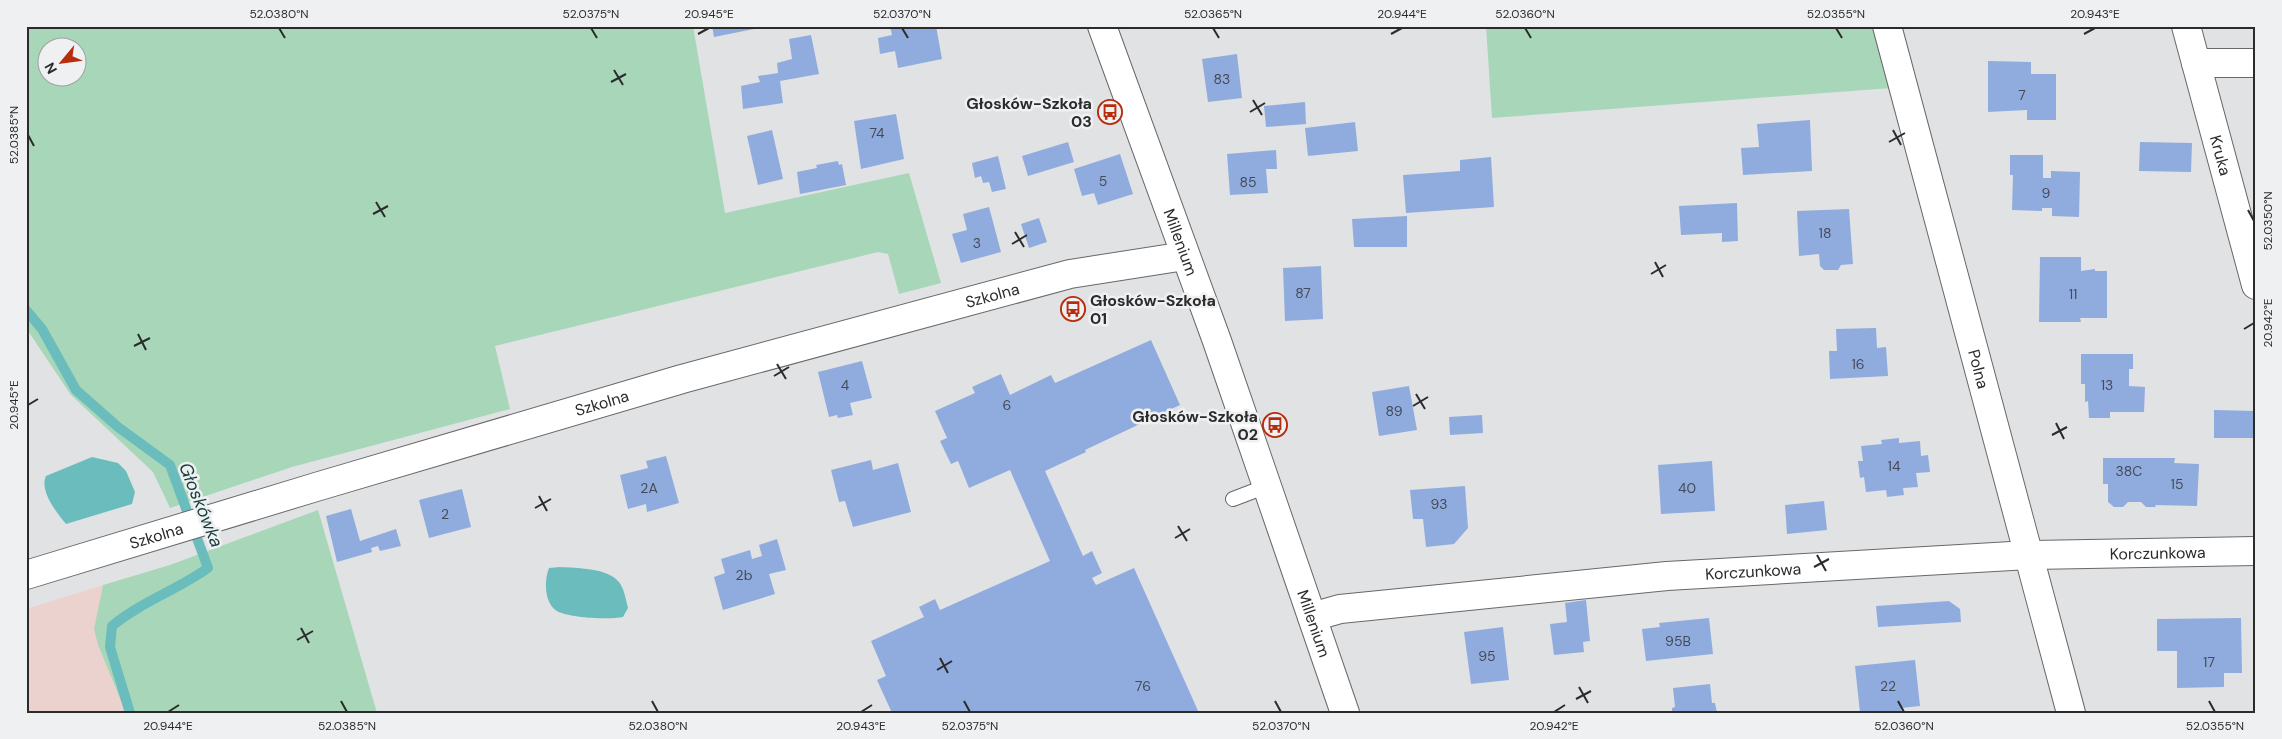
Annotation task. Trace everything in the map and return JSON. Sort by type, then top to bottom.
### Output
[{"type":"street","name":"Millenium","points":[[1102,26],[1267,486],[1345,713]]},
{"type":"street","name":"Polna","points":[[1887,26],[2071,713]]},
{"type":"street","name":"Kruka","points":[[2186,26],[2256,285]]},
{"type":"street","points":[[2196,63],[2256,63]]},
{"type":"street","name":"Szkolna","points":[[26,575],[682,379],[1070,274],[1185,256]]},
{"type":"street","name":"Korczunkowa","points":[[1312,617],[1340,609],[1668,576],[2029,555],[2256,551]]},
{"type":"lane","points":[[1233,499],[1267,486]]},
{"type":"shaded area","points":[[103,585],[95,629],[98,645],[126,713],[26,713],[26,609]]},
{"type":"green space","points":[[26,26],[693,26],[725,213],[909,173],[941,283],[899,294],[888,254],[878,252],[495,346],[510,409],[292,467],[170,508],[153,472],[71,395],[26,328]]},
{"type":"green space","points":[[1486,26],[1874,26],[1891,88],[1492,118]]},
{"type":"green space","points":[[318,510],[377,713],[126,713],[98,645],[94,629],[103,585],[170,565]]},
{"type":"water","points":[[92,457],[118,463],[126,471],[135,492],[132,504],[66,524],[47,495],[44,482],[46,476]]},
{"type":"water","points":[[560,567],[599,571],[613,577],[620,584],[626,598],[628,608],[623,617],[590,618],[557,611],[547,597],[546,579],[549,568]]},
{"type":"building","points":[[712,26],[764,26],[764,27],[714,37]]},
{"type":"building","points":[[890,26],[936,26],[942,59],[898,68],[895,51],[880,54],[878,38],[892,35]]},
{"type":"building","points":[[1964,26],[1998,26],[1998,28],[1964,28]]},
{"type":"building","points":[[811,35],[819,74],[780,81],[783,103],[743,109],[741,86],[760,82],[758,76],[778,73],[777,63],[792,59],[789,39]]},
{"type":"building","points":[[1237,54],[1242,98],[1208,102],[1202,59]]},
{"type":"building","points":[[1988,61],[2031,62],[2031,74],[2056,74],[2056,120],[2027,120],[2027,110],[1988,112]]},
{"type":"building","points":[[1305,102],[1306,124],[1266,127],[1264,106]]},
{"type":"building","points":[[896,114],[904,159],[861,169],[854,121]]},
{"type":"building","points":[[1810,120],[1812,171],[1743,175],[1741,148],[1759,147],[1757,124]]},
{"type":"building","points":[[1355,122],[1358,151],[1308,156],[1305,128]]},
{"type":"building","points":[[772,130],[783,179],[758,185],[747,136]]},
{"type":"building","points":[[1068,142],[1074,162],[1028,176],[1022,156]]},
{"type":"building","points":[[2140,142],[2192,143],[2191,172],[2139,171]]},
{"type":"building","points":[[1276,150],[1277,169],[1266,169],[1268,193],[1230,195],[1227,154]]},
{"type":"building","points":[[1120,154],[1133,194],[1098,205],[1094,193],[1082,196],[1074,169]]},
{"type":"building","points":[[2010,155],[2043,155],[2043,178],[2051,178],[2051,171],[2080,172],[2079,217],[2052,216],[2052,208],[2042,208],[2042,211],[2012,210],[2013,175],[2010,175]]},
{"type":"building","points":[[998,156],[1006,189],[992,192],[989,182],[983,183],[981,176],[975,178],[972,163]]},
{"type":"building","points":[[1491,157],[1494,207],[1406,213],[1403,175],[1460,171],[1460,160]]},
{"type":"building","points":[[838,161],[839,165],[842,164],[846,185],[800,194],[797,172],[817,168],[816,165]]},
{"type":"building","points":[[1737,203],[1738,241],[1722,242],[1722,233],[1681,235],[1679,206]]},
{"type":"building","points":[[989,207],[1001,252],[961,263],[952,234],[967,230],[963,214]]},
{"type":"building","points":[[1849,209],[1853,264],[1841,265],[1838,270],[1824,270],[1820,266],[1819,254],[1799,256],[1797,211]]},
{"type":"building","points":[[1407,216],[1407,247],[1354,247],[1352,219]]},
{"type":"building","points":[[1039,218],[1047,242],[1029,248],[1021,224]]},
{"type":"building","points":[[2040,257],[2081,257],[2081,271],[2095,269],[2095,271],[2107,271],[2107,318],[2080,318],[2081,322],[2039,322]]},
{"type":"building","points":[[1321,266],[1323,319],[1285,321],[1283,268]]},
{"type":"building","points":[[1876,328],[1877,348],[1886,347],[1888,376],[1830,379],[1829,351],[1837,351],[1836,329]]},
{"type":"building","points":[[1151,340],[1180,405],[1045,471],[1083,556],[1092,551],[1102,573],[1092,578],[1096,585],[1134,568],[1199,713],[892,713],[877,680],[886,676],[871,641],[924,617],[919,607],[935,599],[940,610],[1050,561],[1010,470],[969,488],[958,461],[951,464],[940,441],[947,438],[935,411],[975,393],[972,387],[1001,374],[1010,395],[1051,375],[1055,383]]},
{"type":"building","points":[[2081,354],[2133,354],[2133,369],[2129,369],[2129,386],[2145,387],[2144,412],[2110,412],[2110,418],[2089,418],[2088,401],[2085,402],[2085,384],[2081,384]]},
{"type":"building","points":[[862,361],[872,398],[850,403],[853,415],[838,418],[837,415],[829,417],[818,372]]},
{"type":"building","points":[[1409,386],[1417,430],[1379,436],[1372,392]]},
{"type":"building","points":[[2214,410],[2256,411],[2256,438],[2214,438]]},
{"type":"building","points":[[1482,415],[1483,433],[1450,435],[1449,417]]},
{"type":"building","points":[[1899,438],[1899,443],[1920,441],[1921,456],[1928,455],[1930,472],[1916,473],[1918,487],[1903,488],[1904,495],[1887,497],[1886,490],[1866,492],[1864,477],[1860,478],[1858,461],[1863,461],[1861,446],[1882,444],[1881,440]]},
{"type":"building","points":[[666,456],[679,503],[647,512],[646,504],[628,509],[620,475],[648,468],[646,461]]},
{"type":"building","points":[[2103,458],[2175,458],[2174,463],[2199,464],[2197,506],[2155,505],[2156,507],[2146,507],[2141,502],[2128,502],[2123,507],[2114,507],[2108,502],[2108,484],[2103,484]]},
{"type":"building","points":[[871,460],[873,470],[898,463],[911,512],[853,527],[845,501],[839,502],[831,470]]},
{"type":"building","points":[[1712,461],[1715,511],[1661,514],[1658,465]]},
{"type":"building","points":[[1465,486],[1468,528],[1454,544],[1426,547],[1423,519],[1413,519],[1410,490]]},
{"type":"building","points":[[462,489],[471,527],[429,538],[419,500]]},
{"type":"building","points":[[1824,501],[1827,530],[1787,534],[1785,505]]},
{"type":"building","points":[[351,509],[360,541],[396,529],[401,546],[380,551],[378,546],[371,548],[372,552],[337,562],[326,516]]},
{"type":"building","points":[[777,539],[786,570],[769,574],[775,594],[723,610],[714,577],[725,573],[721,559],[750,550],[752,559],[762,556],[759,545]]},
{"type":"building","points":[[1586,600],[1590,641],[1583,642],[1584,652],[1554,655],[1550,624],[1567,622],[1565,603]]},
{"type":"building","points":[[1949,601],[1960,609],[1961,622],[1878,627],[1876,606]]},
{"type":"building","points":[[1709,618],[1713,654],[1646,661],[1642,629],[1660,627],[1659,623]]},
{"type":"building","points":[[2241,618],[2242,673],[2224,673],[2224,687],[2177,688],[2177,651],[2157,651],[2157,619]]},
{"type":"building","points":[[1503,627],[1509,680],[1471,684],[1464,632]]},
{"type":"building","points":[[1915,660],[1920,706],[1901,708],[1902,713],[1860,713],[1855,666]]},
{"type":"building","points":[[1710,684],[1712,703],[1715,703],[1717,713],[1672,713],[1672,708],[1675,707],[1673,688]]},
{"type":"waterway","name":"Głoskówka","points":[[26,310],[42,329],[76,390],[118,427],[170,465],[208,568],[135,610],[112,626],[110,647],[130,713]]},
{"type":"place","name":"Głosków-Szkoła 03","points":[[1110,112]]},
{"type":"place","name":"Głosków-Szkoła 01","points":[[1073,309]]},
{"type":"place","name":"Głosków-Szkoła 02","points":[[1275,425]]}]
